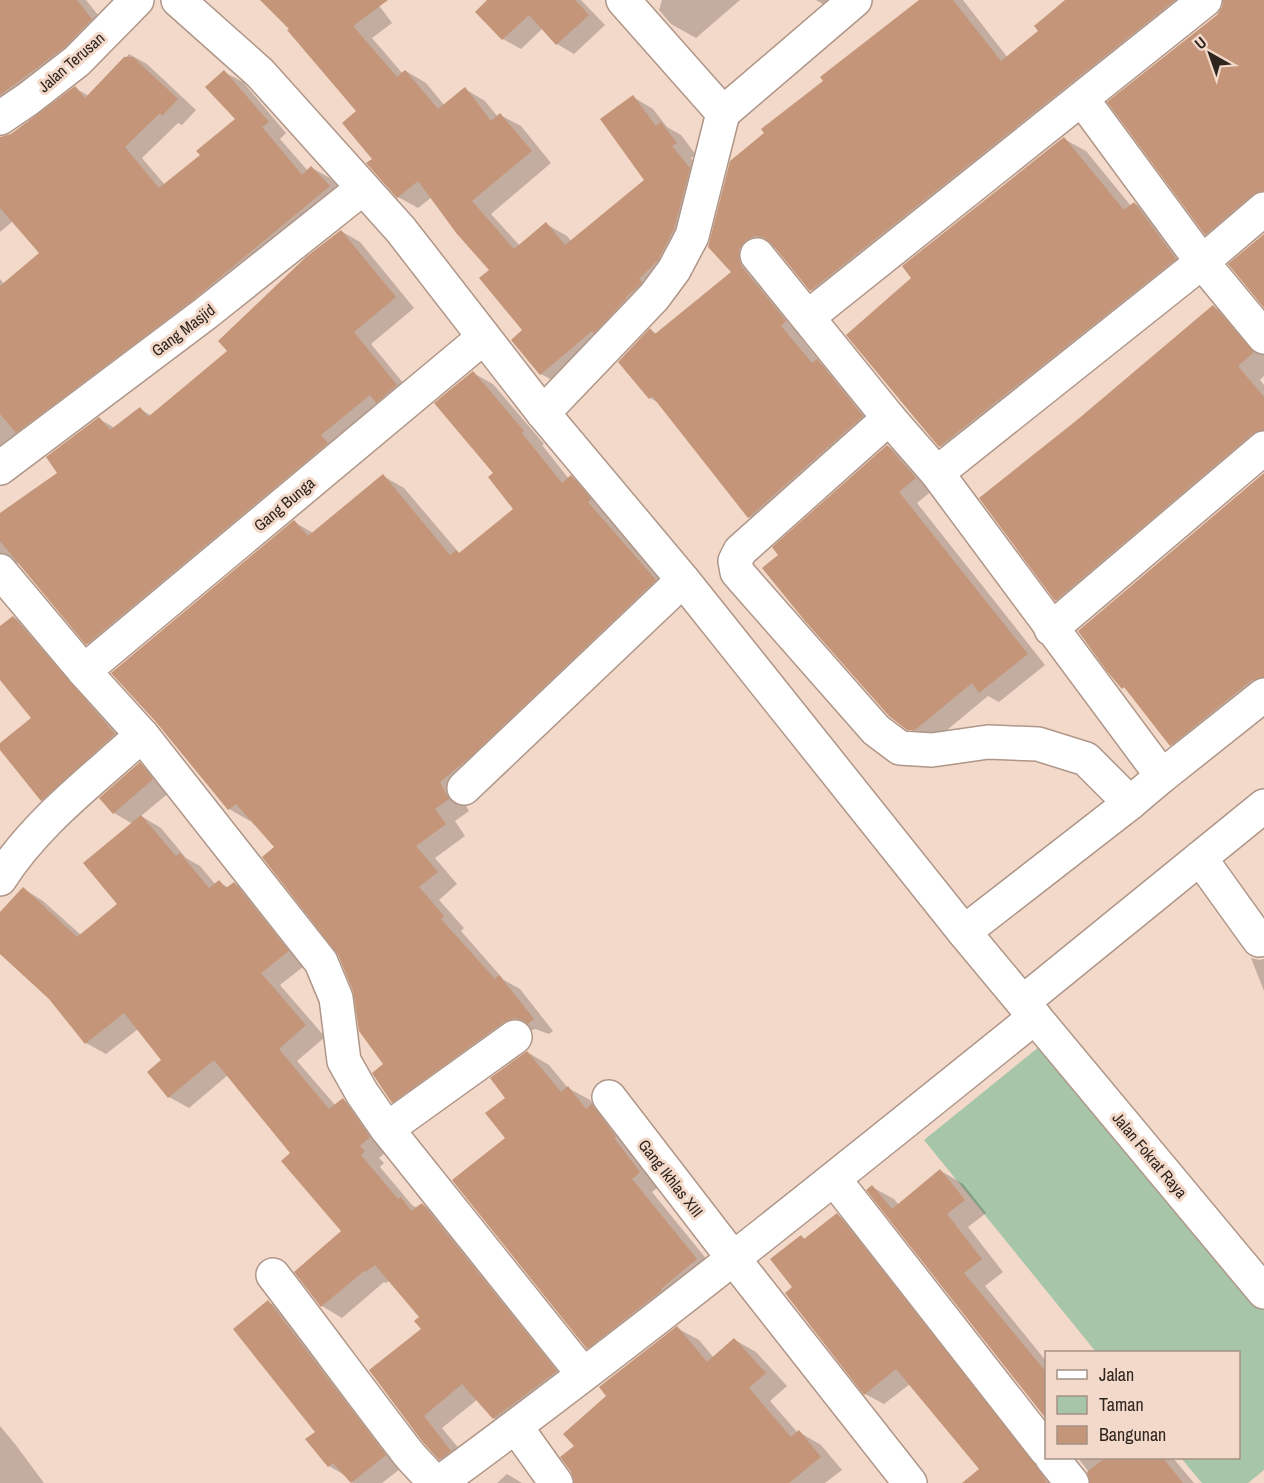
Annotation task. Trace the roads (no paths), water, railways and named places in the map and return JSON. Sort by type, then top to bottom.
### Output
[{"type":"street","name":"Jalan Terusan","points":[[0,118],[77,61],[137,0]]},
{"type":"street","name":"Jalan Fokrat Raya","points":[[178,0],[260,73],[401,230],[543,413],[683,579],[964,932],[1264,1292]]},
{"type":"street","points":[[623,0],[723,113]]},
{"type":"street","points":[[543,413],[654,297],[674,270],[692,236],[723,113],[855,0]]},
{"type":"street","points":[[808,317],[1205,0]]},
{"type":"street","points":[[1082,99],[1202,262],[1264,338]]},
{"type":"street","name":"Gang Masjid","points":[[6,451],[206,313],[363,188]]},
{"type":"street","points":[[937,473],[1202,262],[1264,209]]},
{"type":"street","points":[[757,255],[889,418],[937,473],[1162,776]]},
{"type":"street","name":"Gang Bunga","points":[[84,671],[484,337]]},
{"type":"street","points":[[889,418],[740,551],[735,561],[737,572],[876,730],[900,748],[932,750],[988,742],[1038,744],[1086,759],[1130,803]]},
{"type":"street","points":[[1051,629],[1264,448]]},
{"type":"street","points":[[0,571],[84,671],[142,735],[321,962],[336,998],[344,1061],[362,1093],[387,1129],[583,1374]]},
{"type":"street","points":[[464,788],[683,579]]},
{"type":"street","points":[[964,932],[1264,695]]},
{"type":"street","points":[[0,879],[10,863],[46,822],[142,735]]},
{"type":"street","points":[[273,1275],[370,1401],[403,1448],[436,1483],[516,1427],[834,1179],[1200,858],[1264,806]]},
{"type":"street","points":[[1200,858],[1259,940]]},
{"type":"street","points":[[387,1129],[515,1037]]},
{"type":"street","name":"Gang Ikhlas XIII","points":[[609,1097],[910,1483]]},
{"type":"street","points":[[834,1179],[1045,1447]]},
{"type":"street","points":[[516,1427],[556,1483]]},
{"type":"street","points":[[1053,1459],[1072,1483]]}]
